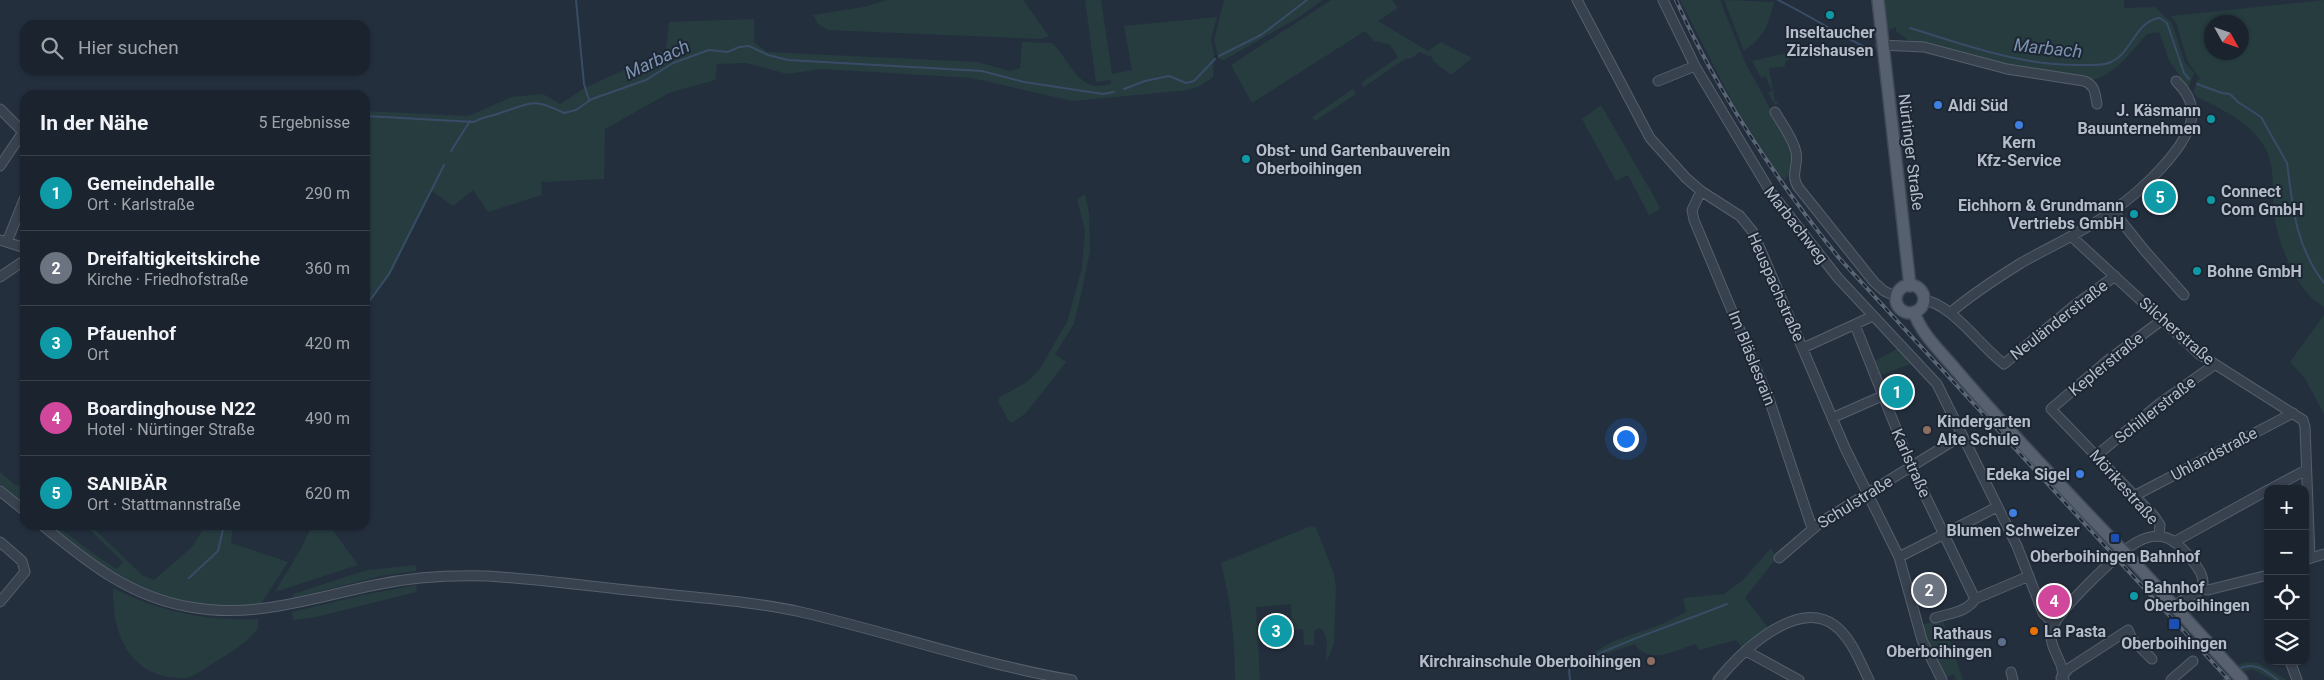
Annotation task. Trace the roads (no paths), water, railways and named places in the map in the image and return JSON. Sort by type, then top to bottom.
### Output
[{"type":"main road","name":"Nürtinger Straße","points":[[1878,0],[1881,45],[1909,259],[1910,286]]},
{"type":"main road","points":[[1910,286],[1919,289],[1924,300],[1921,308],[1914,312],[1901,310],[1897,303],[1897,296],[1902,288],[1910,286]]},
{"type":"main road","points":[[1914,312],[1917,321],[1929,338],[1971,388],[2237,675]]},
{"type":"street","name":"Heuspachstraße","points":[[1577,0],[1597,35],[1638,119],[1650,138],[1680,173],[1701,191],[1740,216],[1753,232],[1832,418],[1899,557],[1922,640],[1942,680]]},
{"type":"street","name":"Marbachweg","points":[[1662,0],[1695,66],[1770,191],[1815,250],[1873,316],[1937,384],[1960,432]]},
{"type":"street","points":[[1881,45],[1924,47],[2007,69],[2084,81],[2090,83],[2094,90],[2097,104]]},
{"type":"street","points":[[1658,81],[1695,66]]},
{"type":"street","points":[[1924,300],[1934,302],[1950,313],[2021,264],[2113,211],[2163,165],[2185,136],[2192,111],[2188,95],[2176,81]]},
{"type":"street","points":[[0,109],[20,129]]},
{"type":"street","points":[[1775,112],[1796,149],[1797,159],[1793,178],[1798,187],[1874,282],[1884,291],[1897,296]]},
{"type":"street","points":[[0,166],[20,138]]},
{"type":"street","name":"Im Bläslesrain","points":[[1701,191],[1692,210],[1694,220],[1770,402],[1812,528]]},
{"type":"street","points":[[20,207],[4,241],[20,246]]},
{"type":"street","points":[[2113,211],[2144,251],[2184,294]]},
{"type":"street","name":"Silcherstraße","points":[[2071,236],[2180,338],[2214,365],[2293,413]]},
{"type":"street","points":[[0,277],[20,263]]},
{"type":"street","name":"Neuländerstraße","points":[[1950,313],[2004,364],[2075,305],[2115,276]]},
{"type":"street","points":[[1803,348],[1873,316]]},
{"type":"street","name":"Keplerstraße","points":[[2051,409],[2107,361],[2162,320]]},
{"type":"street","name":"Karlstraße","points":[[1855,325],[1911,466],[1975,599]]},
{"type":"street","name":"Schillerstraße","points":[[2097,455],[2159,404],[2214,365]]},
{"type":"street","points":[[1832,418],[1882,396]]},
{"type":"street","name":"Mörikestraße","points":[[2051,409],[2136,495],[2160,525],[2159,536],[2174,542],[2199,569],[2203,580],[2202,588]]},
{"type":"street","points":[[2293,413],[2303,420],[2306,427],[2307,530]]},
{"type":"street","name":"Uhlandstraße","points":[[2136,495],[2293,413]]},
{"type":"street","points":[[1960,432],[2029,576],[2043,614],[2054,624]]},
{"type":"street","name":"Schulstraße","points":[[1779,558],[1812,528],[1911,466],[1960,432]]},
{"type":"street","points":[[2277,485],[2306,470]]},
{"type":"street","points":[[0,491],[20,507]]},
{"type":"street","points":[[2174,542],[2264,492]]},
{"type":"street","points":[[1899,557],[1997,507]]},
{"type":"street","points":[[48,530],[87,562],[118,582],[153,597],[186,606],[218,611],[278,607],[373,585],[446,576],[516,578],[732,601],[800,612],[1003,666],[1072,680]]},
{"type":"street","points":[[2062,678],[2051,636],[2054,624],[2087,586],[2126,549],[2142,539],[2159,536]]},
{"type":"street","points":[[0,542],[22,561],[25,572],[0,602]]},
{"type":"street","points":[[2309,558],[2324,554]]},
{"type":"street","points":[[1935,618],[1956,612],[1972,604],[1975,599],[2029,576]]},
{"type":"street","points":[[2175,606],[2183,598],[2196,593],[2202,588],[2208,590],[2264,578]]},
{"type":"street","points":[[1718,680],[1746,651],[1772,631],[1792,621],[1810,618],[1825,620],[1842,632],[1869,680]]},
{"type":"street","points":[[2062,678],[2068,668],[2128,630],[2133,640],[2152,659]]},
{"type":"street","points":[[1746,651],[1799,680]]},
{"type":"street","points":[[2171,680],[2193,661]]},
{"type":"street","points":[[2291,665],[2297,680]]},
{"type":"waterway","points":[[576,0],[584,84],[589,100]]},
{"type":"waterway","name":"Marbach","points":[[1219,56],[1261,35],[1307,0]]},
{"type":"waterway","name":"Marbach","points":[[1778,0],[1871,50]]},
{"type":"waterway","name":"Marbach","points":[[1910,28],[2017,59],[2062,65],[2098,65],[2118,58],[2145,25],[2152,20],[2160,18],[2167,23],[2184,73],[2189,79]]},
{"type":"waterway","name":"Marbach","points":[[370,116],[474,122],[532,103],[545,105],[564,113],[576,110],[592,99],[646,80],[673,63],[709,50],[728,52],[739,47],[749,46],[768,55],[788,60],[982,71],[1024,82],[1103,94],[1114,92]]},
{"type":"waterway","name":"Marbach","points":[[1124,89],[1145,81],[1169,76],[1186,83],[1194,81],[1215,59]]},
{"type":"waterway","name":"Marbach","points":[[2197,84],[2230,94],[2238,102],[2261,117],[2287,163],[2294,211],[2301,240],[2314,269],[2324,283]]},
{"type":"waterway","points":[[451,151],[470,121]]},
{"type":"waterway","points":[[370,300],[389,274],[444,165]]},
{"type":"waterway","points":[[189,578],[218,551],[223,530]]},
{"type":"waterway","points":[[1570,680],[1569,668],[1627,642],[1727,604]]},
{"type":"waterway","points":[[2238,669],[2254,666],[2264,670],[2278,680]]},
{"type":"waterway","points":[[2224,680],[2232,673]]},
{"type":"railway","points":[[1676,0],[1710,69],[1749,134],[1792,197],[1839,258],[2229,680]]},
{"type":"place","name":"Inseltaucher Zizishausen","points":[[1830,15]]},
{"type":"place","name":"Aldi Süd","points":[[1938,105]]},
{"type":"place","name":"J. Käsmann Bauunternehmen","points":[[2211,119]]},
{"type":"place","name":"Kern Kfz-Service","points":[[2019,125]]},
{"type":"place","name":"Obst- und Gartenbauverein Oberboihingen","points":[[1246,159]]},
{"type":"place","name":"SANIBÄR","points":[[2160,197]]},
{"type":"place","name":"Connect Com GmbH","points":[[2211,200]]},
{"type":"place","name":"Eichhorn & Grundmann Vertriebs GmbH","points":[[2134,214]]},
{"type":"place","name":"Bohne GmbH","points":[[2197,271]]},
{"type":"place","name":"Gemeindehalle","points":[[1897,392]]},
{"type":"place","name":"Kindergarten Alte Schule","points":[[1927,430]]},
{"type":"place","name":"Edeka Sigel","points":[[2080,474]]},
{"type":"place","name":"Blumen Schweizer","points":[[2013,513]]},
{"type":"place","name":"Oberboihingen Bahnhof","points":[[2115,538]]},
{"type":"place","name":"Dreifaltigkeitskirche","points":[[1929,590]]},
{"type":"place","name":"Bahnhof Oberboihingen","points":[[2134,596]]},
{"type":"place","name":"Boardinghouse N22","points":[[2054,601]]},
{"type":"place","name":"Oberboihingen","points":[[2174,624]]},
{"type":"place","name":"Pfauenhof","points":[[1276,631]]},
{"type":"place","name":"La Pasta","points":[[2034,631]]},
{"type":"place","name":"Rathaus Oberboihingen","points":[[2002,642]]},
{"type":"place","name":"Kirchrainschule Oberboihingen","points":[[1651,661]]}]
